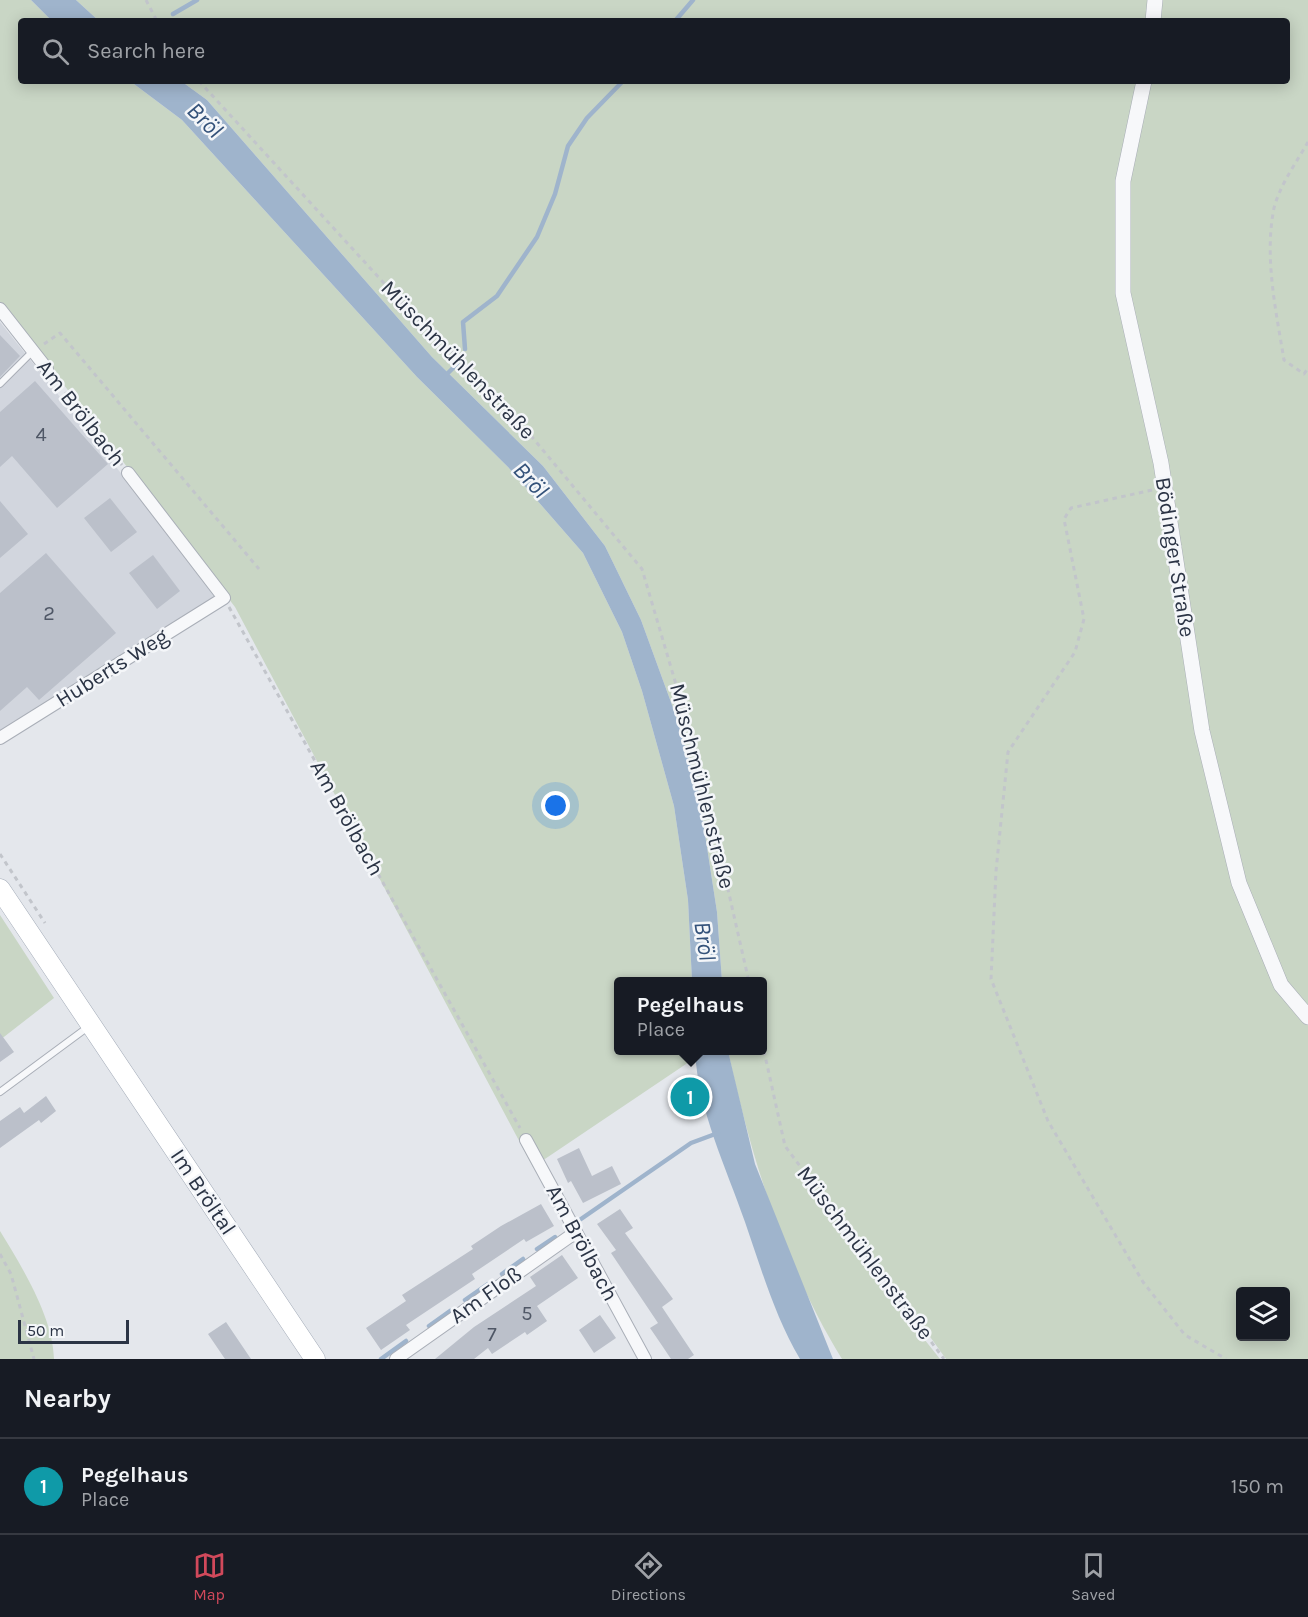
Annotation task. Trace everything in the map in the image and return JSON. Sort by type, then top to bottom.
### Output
[{"type":"main road","name":"Im Bröltal","points":[[0,889],[315,1359]]},
{"type":"street","points":[[1153,18],[1155,0]]},
{"type":"street","name":"Bödinger Straße","points":[[1143,84],[1123,181],[1123,293],[1164,487],[1202,731],[1239,883],[1281,985],[1308,1017]]},
{"type":"street","name":"Am Brölbach","points":[[0,309],[47,369]]},
{"type":"street","name":"Am Brölbach","points":[[128,473],[224,598]]},
{"type":"street","name":"Huberts Weg","points":[[0,738],[224,598]]},
{"type":"street","name":"Am Brölbach","points":[[526,1140],[645,1359]]},
{"type":"street","name":"Am Floß","points":[[396,1359],[576,1232]]},
{"type":"lane","points":[[0,384],[33,351]]},
{"type":"lane","points":[[0,1092],[91,1024]]},
{"type":"path","points":[[146,0],[155,18]]},
{"type":"path","name":"Müschmühlenstraße","points":[[203,84],[414,316],[492,389],[642,569],[700,766],[747,977]]},
{"type":"path","points":[[1308,142],[1284,185],[1275,208],[1271,253],[1273,287],[1284,360],[1304,374],[1308,368]]},
{"type":"path","points":[[33,351],[60,333],[259,569]]},
{"type":"path","name":"Am Brölbach","points":[[47,369],[128,473]]},
{"type":"path","points":[[1164,487],[1071,508],[1064,519],[1084,619],[1075,652],[1008,752],[996,871],[991,979],[1048,1121],[1143,1282],[1185,1335],[1226,1359]]},
{"type":"path","name":"Am Brölbach","points":[[224,598],[526,1140]]},
{"type":"path","name":"Müschmühlenstraße","points":[[765,1055],[785,1146],[944,1359]]},
{"type":"path","points":[[0,1254],[11,1274],[34,1359]]},
{"type":"shaded area","points":[[0,322],[220,597],[0,736]]},
{"type":"green space","points":[[0,0],[31,0],[49,18],[18,18],[18,84],[134,84],[182,120],[417,377],[508,467],[583,553],[622,632],[642,691],[674,806],[688,900],[692,977],[614,977],[614,1055],[695,1055],[695,1058],[533,1167],[235,607],[0,302]]},
{"type":"green space","points":[[76,0],[1308,0],[1308,1359],[946,1359],[847,1221],[839,1229],[843,1237],[940,1359],[842,1359],[821,1323],[787,1248],[772,1210],[747,1131],[729,1055],[767,1055],[767,977],[722,977],[717,912],[698,789],[676,716],[641,620],[605,546],[543,466],[432,357],[207,100],[185,84],[1290,84],[1290,18],[96,18]]},
{"type":"green space","points":[[0,915],[54,998],[0,1040]]},
{"type":"green space","points":[[0,1231],[35,1293],[48,1326],[54,1359],[0,1359]]},
{"type":"water","points":[[31,0],[76,0],[96,18],[49,18]]},
{"type":"water","name":"Bröl","points":[[134,84],[185,84],[207,100],[432,357],[543,466],[605,546],[641,620],[676,716],[698,789],[717,912],[722,977],[692,977],[688,900],[674,806],[642,691],[622,632],[583,553],[508,467],[417,377],[182,120]]},
{"type":"water","points":[[695,1055],[729,1055],[755,1164],[833,1359],[800,1359],[791,1343],[769,1292],[714,1138],[697,1073]]},
{"type":"building","points":[[0,335],[20,356],[0,377]]},
{"type":"building","points":[[35,381],[108,464],[57,508],[12,456],[0,467],[0,412]]},
{"type":"building","points":[[110,498],[137,532],[111,552],[84,518]]},
{"type":"building","points":[[0,501],[28,534],[0,558]]},
{"type":"building","points":[[46,553],[116,633],[39,700],[27,687],[0,711],[0,593]]},
{"type":"building","points":[[153,555],[180,591],[157,609],[129,573]]},
{"type":"building","points":[[0,1033],[14,1052],[0,1062]]},
{"type":"building","points":[[46,1096],[56,1111],[41,1123],[39,1120],[0,1148],[0,1121],[20,1107],[24,1113]]},
{"type":"building","points":[[579,1148],[592,1176],[612,1166],[621,1184],[583,1203],[571,1181],[568,1183],[557,1159]]},
{"type":"building","points":[[541,1204],[554,1226],[526,1242],[524,1239],[472,1274],[475,1279],[406,1325],[410,1330],[381,1350],[366,1328],[406,1301],[402,1295],[473,1249],[471,1246],[501,1226]]},
{"type":"building","points":[[620,1209],[633,1228],[625,1233],[673,1299],[662,1307],[694,1355],[688,1359],[671,1359],[650,1328],[658,1323],[611,1253],[616,1250],[597,1224]]},
{"type":"building","points":[[562,1255],[578,1278],[537,1306],[547,1321],[527,1335],[525,1332],[492,1354],[488,1348],[474,1359],[435,1359],[474,1327],[536,1286],[530,1277]]},
{"type":"building","points":[[600,1315],[616,1338],[594,1353],[579,1330]]},
{"type":"building","points":[[226,1322],[251,1359],[225,1359],[208,1334]]},
{"type":"waterway","points":[[173,14],[197,0]]},
{"type":"waterway","points":[[678,18],[693,0]]},
{"type":"waterway","points":[[465,349],[463,322],[497,296],[537,237],[555,194],[568,146],[587,118],[620,84]]},
{"type":"waterway","points":[[444,377],[457,364]]},
{"type":"waterway","points":[[581,1219],[691,1143],[718,1133]]},
{"type":"waterway","points":[[537,1249],[555,1237]]},
{"type":"waterway","points":[[502,1274],[523,1259]]},
{"type":"waterway","points":[[465,1300],[488,1284]]},
{"type":"waterway","points":[[429,1326],[450,1311]]},
{"type":"waterway","points":[[381,1359],[406,1341]]},
{"type":"place","name":"Pegelhaus","points":[[690,1097]]}]
